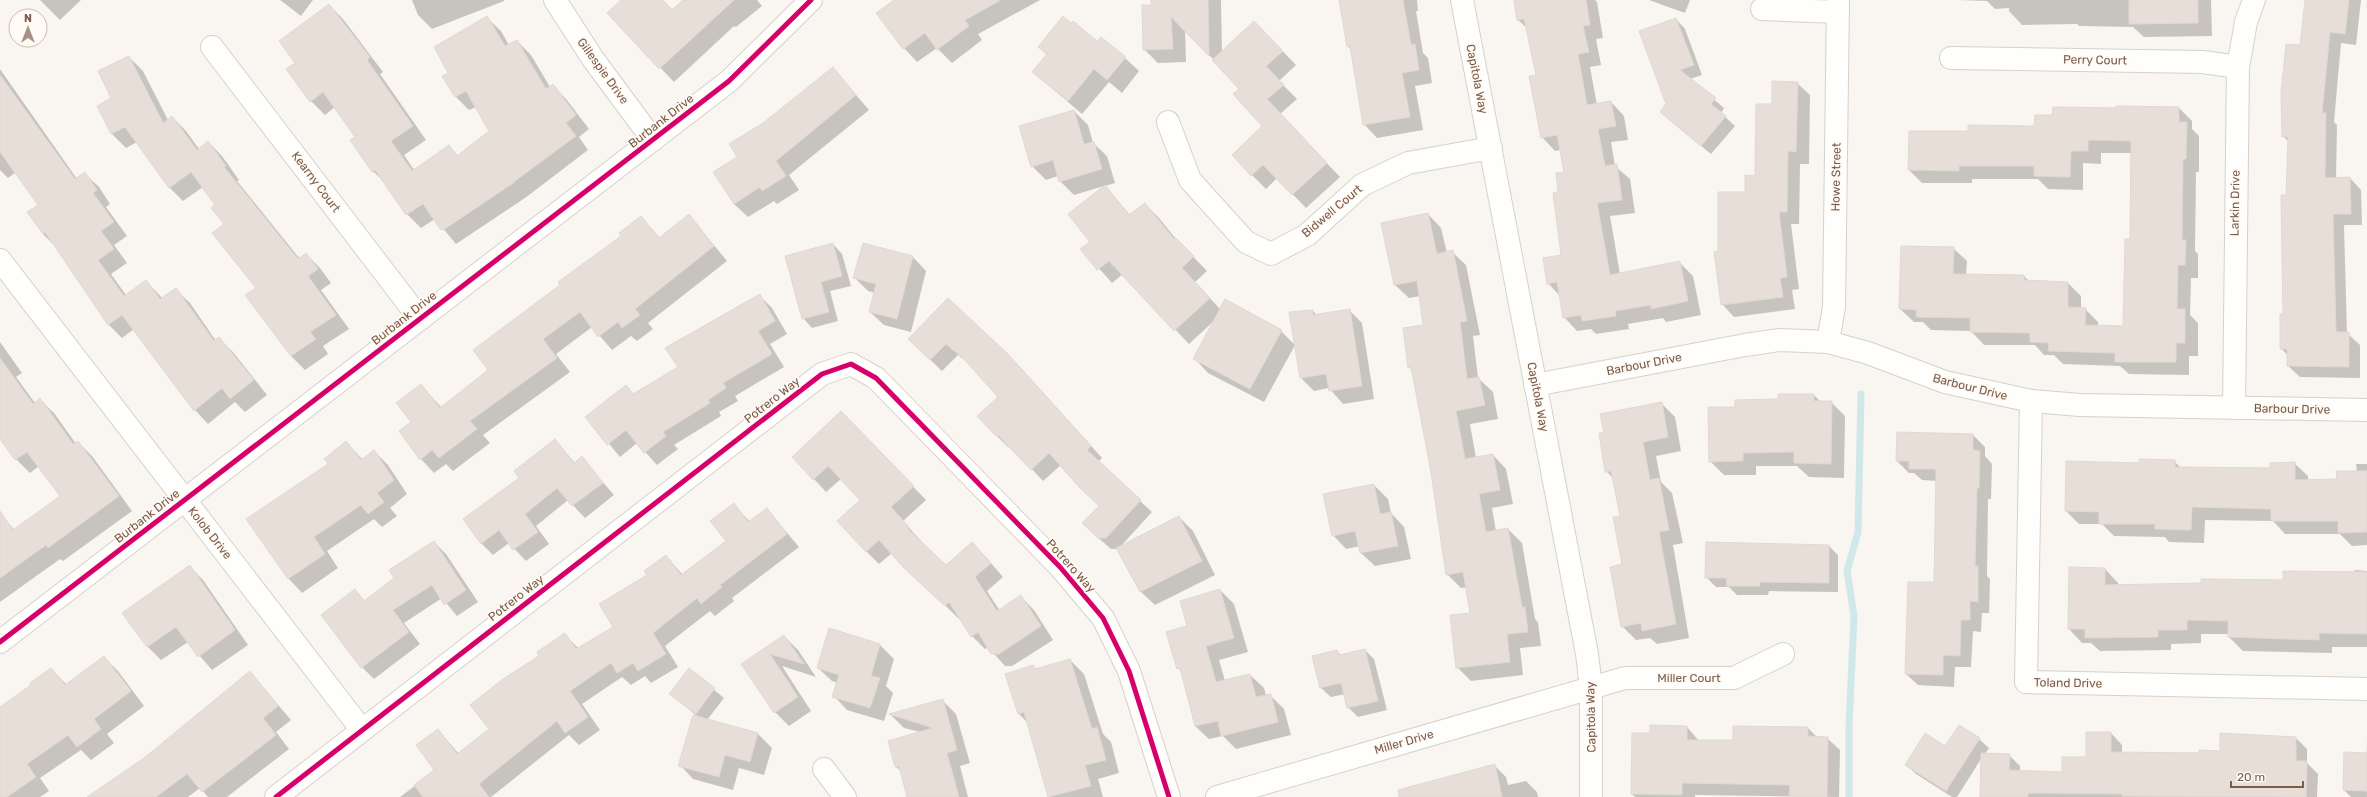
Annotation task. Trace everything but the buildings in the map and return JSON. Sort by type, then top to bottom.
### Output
[{"type":"street","name":"Gillespie Drive","points":[[555,0],[593,59],[654,140]]},
{"type":"street","name":"Burbank Drive","points":[[0,642],[729,81],[811,0]]},
{"type":"street","name":"Capitola Way","points":[[1462,0],[1591,687],[1591,797]]},
{"type":"street","name":"Larkin Drive","points":[[2234,408],[2238,67],[2246,22],[2254,0]]},
{"type":"street","name":"Howe Street","points":[[1762,9],[1838,6],[1834,307],[1828,342]]},
{"type":"street","name":"Kearny Court","points":[[212,47],[420,319]]},
{"type":"street","name":"Perry Court","points":[[1951,58],[2203,62],[2238,67]]},
{"type":"street","name":"Bidwell Court","points":[[1168,122],[1190,180],[1246,242],[1271,254],[1307,235],[1362,185],[1408,163],[1491,148]]},
{"type":"street","name":"Kolob Drive","points":[[0,260],[362,730]]},
{"type":"street","name":"Barbour Drive","points":[[1535,385],[1745,344],[1780,340],[1828,342],[1868,353],[1945,382],[2031,401],[2080,405],[2367,410]]},
{"type":"street","name":"Potrero Way","points":[[276,797],[822,374],[851,364],[876,378],[1060,567],[1103,618],[1130,671],[1169,797]]},
{"type":"street","name":"Toland Drive","points":[[2031,401],[2026,682],[2367,689]]},
{"type":"street","name":"Miller Court","points":[[1591,687],[1625,678],[1734,678],[1783,654]]},
{"type":"street","name":"Miller Drive","points":[[1217,797],[1591,687]]},
{"type":"street","points":[[824,769],[845,797]]},
{"type":"waterway","points":[[1849,797],[1849,727],[1854,616],[1847,571],[1858,532],[1861,394]]},
{"type":"cycle path","points":[[0,642],[729,81],[811,0]]},
{"type":"cycle path","points":[[276,797],[822,374],[851,364],[876,378],[1060,567],[1103,618],[1129,671],[1169,797]]}]
